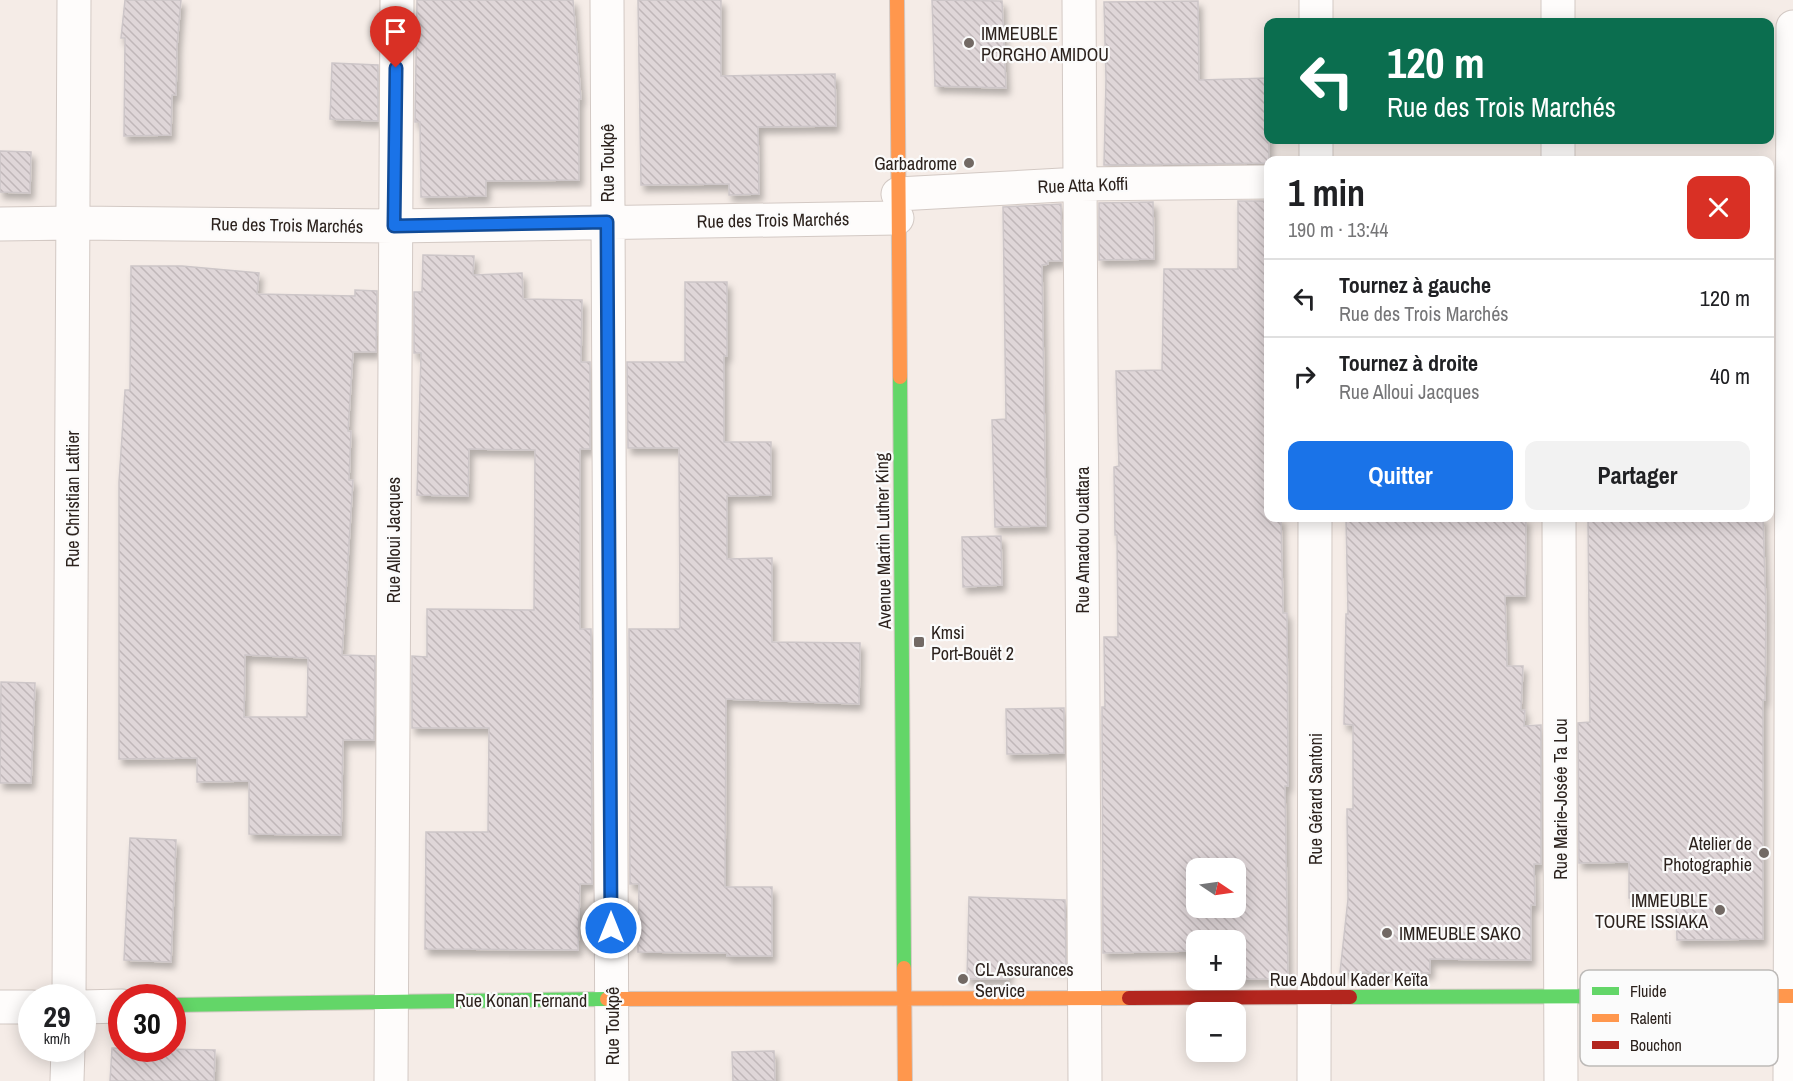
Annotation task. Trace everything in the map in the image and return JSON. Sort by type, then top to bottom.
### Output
[{"type":"street","name":"Rue Christian Lattier","points":[[69,984],[74,0]]},
{"type":"street","name":"Rue Alloui Jacques","points":[[392,1081],[394,226],[397,0]]},
{"type":"street","name":"Rue Toukpê","points":[[607,0],[612,1081]]},
{"type":"street","name":"Avenue Martin Luther King","points":[[897,0],[905,1081]]},
{"type":"street","name":"Rue Amadou Ouattara","points":[[1079,0],[1085,1081]]},
{"type":"street","points":[[1316,0],[1316,18]]},
{"type":"street","points":[[1557,0],[1558,18]]},
{"type":"street","points":[[1790,1081],[1793,27]]},
{"type":"street","points":[[1774,173],[1793,172]]},
{"type":"street","name":"Rue Atta Koffi","points":[[898,206],[1080,184],[1264,183]]},
{"type":"street","name":"Rue des Trois Marchés","points":[[0,224],[394,226],[607,222],[898,206]]},
{"type":"street","name":"Rue Gérard Santoni","points":[[1314,1081],[1315,522]]},
{"type":"street","name":"Rue Marie-Josée Ta Lou","points":[[1559,522],[1561,1081]]},
{"type":"street","name":"Rue Abdoul Kader Keïta","points":[[905,998],[1580,996]]},
{"type":"street","name":"Rue Konan Fernand","points":[[186,1005],[392,1001],[905,998]]},
{"type":"street","points":[[0,1007],[18,1007]]},
{"type":"street","points":[[67,1081],[68,1062]]},
{"type":"building","points":[[125,0],[181,0],[176,95],[172,95],[171,135],[124,136],[125,38],[121,38]]},
{"type":"building","points":[[417,0],[573,0],[581,99],[579,99],[579,180],[486,181],[486,196],[421,197],[420,122],[415,122]]},
{"type":"building","points":[[638,0],[721,0],[721,76],[835,74],[836,126],[758,127],[759,194],[729,195],[729,184],[641,185]]},
{"type":"building","name":"IMMEUBLE PORGHO AMIDOU","points":[[932,0],[1002,1],[1006,88],[935,86]]},
{"type":"building","points":[[1198,1],[1199,80],[1264,78],[1264,144],[1269,144],[1269,156],[1264,156],[1264,163],[1104,165],[1106,79],[1104,2]]},
{"type":"building","points":[[332,63],[378,65],[378,121],[330,119]]},
{"type":"building","points":[[0,151],[31,152],[30,193],[0,192]]},
{"type":"building","points":[[1238,201],[1264,201],[1264,522],[1281,522],[1283,613],[1287,613],[1288,786],[1285,786],[1288,979],[1246,979],[1246,930],[1186,930],[1186,951],[1103,953],[1104,637],[1118,637],[1114,467],[1119,466],[1116,371],[1162,370],[1164,269],[1238,269]]},
{"type":"building","points":[[1153,202],[1154,259],[1099,260],[1099,203]]},
{"type":"building","points":[[1061,204],[1062,261],[1048,261],[1048,264],[1042,265],[1046,526],[995,527],[992,420],[1006,419],[1003,207]]},
{"type":"building","points":[[423,255],[474,256],[473,275],[522,273],[523,299],[582,300],[581,362],[590,362],[590,449],[580,449],[580,629],[591,629],[592,884],[580,884],[578,950],[425,949],[426,832],[488,832],[489,728],[412,728],[412,656],[427,657],[427,609],[534,610],[535,450],[469,449],[468,496],[417,495],[421,353],[414,353],[414,292],[422,292]]},
{"type":"building","points":[[131,266],[182,266],[259,273],[257,294],[355,296],[355,290],[377,291],[376,352],[353,352],[348,431],[351,431],[349,480],[353,480],[342,655],[375,656],[374,740],[343,740],[341,835],[249,834],[249,781],[197,782],[197,758],[119,759],[119,482],[125,390],[130,390]],"holes":[[[245,655],[308,658],[307,717],[244,717]]]},
{"type":"building","points":[[685,282],[727,282],[724,442],[771,442],[771,495],[727,496],[727,559],[772,558],[772,642],[860,643],[859,704],[726,699],[725,887],[772,887],[772,956],[638,952],[639,884],[630,884],[629,629],[679,629],[680,627],[679,448],[628,448],[627,362],[685,362]]},
{"type":"building","points":[[1346,522],[1526,522],[1525,596],[1505,596],[1507,666],[1523,666],[1521,710],[1525,710],[1524,726],[1541,725],[1541,864],[1534,864],[1535,905],[1531,905],[1531,960],[1430,959],[1430,973],[1340,972],[1348,899],[1347,809],[1353,809],[1353,725],[1344,724],[1346,614],[1348,614]]},
{"type":"building","points":[[1588,522],[1763,522],[1766,610],[1765,700],[1763,700],[1763,939],[1677,940],[1676,898],[1629,898],[1629,862],[1579,863],[1578,723],[1590,722]]},
{"type":"building","points":[[1001,536],[1002,585],[963,587],[962,537]]},
{"type":"building","points":[[1,682],[35,683],[31,783],[0,783]]},
{"type":"building","points":[[1064,708],[1064,753],[1007,754],[1006,709]]},
{"type":"building","points":[[130,838],[176,840],[171,962],[124,960]]},
{"type":"building","points":[[969,897],[1065,900],[1066,969],[1009,967],[1008,979],[967,979]]},
{"type":"building","points":[[186,1049],[215,1050],[214,1081],[110,1081],[111,1062],[186,1062]]},
{"type":"building","points":[[774,1051],[775,1081],[733,1081],[732,1052]]},
{"type":"traffic: fast","points":[[900,377],[904,968]]},
{"type":"traffic: fast","points":[[1350,997],[1580,996]]},
{"type":"traffic: fast","points":[[186,1005],[607,999]]},
{"type":"traffic: slow","points":[[897,0],[900,377]]},
{"type":"traffic: slow","points":[[904,968],[905,1081]]},
{"type":"traffic: slow","points":[[1778,996],[1793,996]]},
{"type":"traffic: slow","points":[[607,999],[1129,998]]},
{"type":"traffic: jam","points":[[1129,998],[1350,997]]},
{"type":"place","name":"IMMEUBLE PORGHO AMIDOU","points":[[969,43]]},
{"type":"place","name":"Garbadrome","points":[[969,163]]},
{"type":"place","name":"Kmsi Port-Bouët 2","points":[[919,642]]},
{"type":"place","name":"Atelier de Photographie","points":[[1764,853]]},
{"type":"place","name":"IMMEUBLE TOURE ISSIAKA","points":[[1720,910]]},
{"type":"place","name":"IMMEUBLE SAKO","points":[[1387,933]]},
{"type":"place","name":"CL Assurances Service","points":[[963,979]]},
{"type":"route","points":[[396,68],[394,226],[607,222],[611,928]]}]
